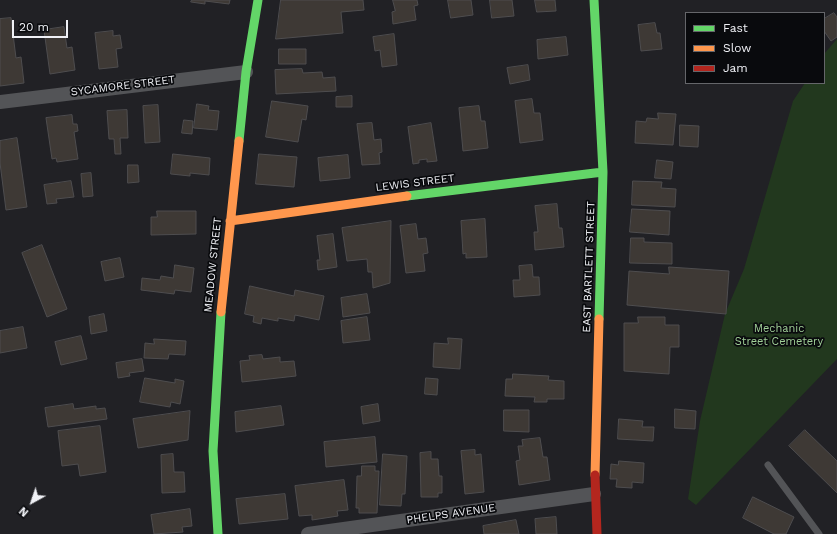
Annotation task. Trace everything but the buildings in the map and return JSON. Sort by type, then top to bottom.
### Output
[{"type":"street","name":"MEADOW STREET","points":[[218,534],[213,451],[218,340],[246,72],[258,0]]},
{"type":"street","name":"EAST BARTLETT STREET","points":[[594,0],[604,172],[594,494],[597,534]]},
{"type":"street","name":"SYCAMORE STREET","points":[[0,102],[246,72]]},
{"type":"street","name":"LEWIS STREET","points":[[230,221],[401,197],[604,172]]},
{"type":"street","name":"PHELPS AVENUE","points":[[308,534],[594,494]]},
{"type":"lane","points":[[768,465],[818,534]]},
{"type":"green space","name":"Mechanic Street Cemetery","points":[[837,39],[837,359],[696,505],[688,499],[700,421],[725,314],[744,269],[793,101],[804,84],[825,84],[825,53]]},
{"type":"traffic: fast","points":[[239,141],[246,72],[258,0]]},
{"type":"traffic: fast","points":[[594,0],[603,172],[599,319]]},
{"type":"traffic: fast","points":[[407,196],[603,172]]},
{"type":"traffic: fast","points":[[218,534],[213,451],[221,312]]},
{"type":"traffic: slow","points":[[221,312],[239,141]]},
{"type":"traffic: slow","points":[[230,221],[407,196]]},
{"type":"traffic: slow","points":[[595,475],[599,319]]},
{"type":"traffic: jam","points":[[595,475],[597,534]]}]
